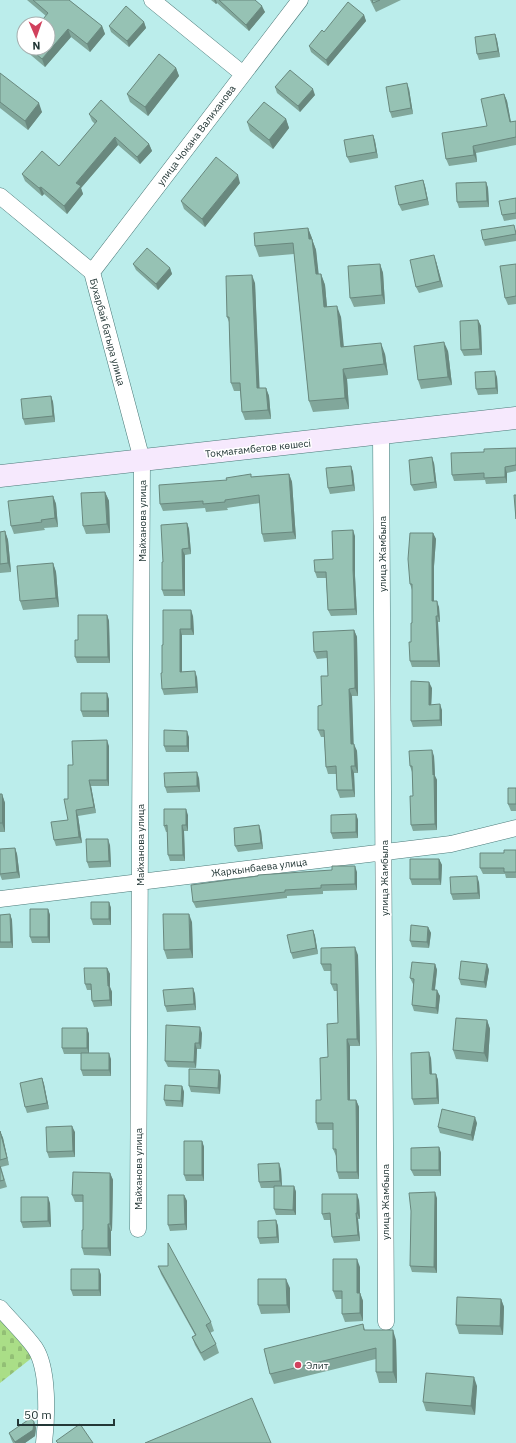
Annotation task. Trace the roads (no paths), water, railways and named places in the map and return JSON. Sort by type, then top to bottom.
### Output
[{"type":"street","points":[[152,0],[243,74]]},
{"type":"street","name":"улица Чокана Валиханова","points":[[92,272],[300,0]]},
{"type":"street","name":"Бухарбай батыра улица","points":[[0,196],[92,272],[142,460]]},
{"type":"street","name":"Тоқмағамбетов көшесі","points":[[0,476],[516,418]]},
{"type":"street","name":"улица Жамбыла","points":[[381,434],[386,1322]]},
{"type":"street","name":"Майханова улица","points":[[138,1229],[142,460]]},
{"type":"street","name":"Жаркынбаева улица","points":[[0,899],[451,844],[516,828]]},
{"type":"street","points":[[0,1308],[35,1349],[41,1363],[44,1380],[46,1419],[44,1443]]},
{"type":"place","name":"Элит","points":[[298,1365]]}]
